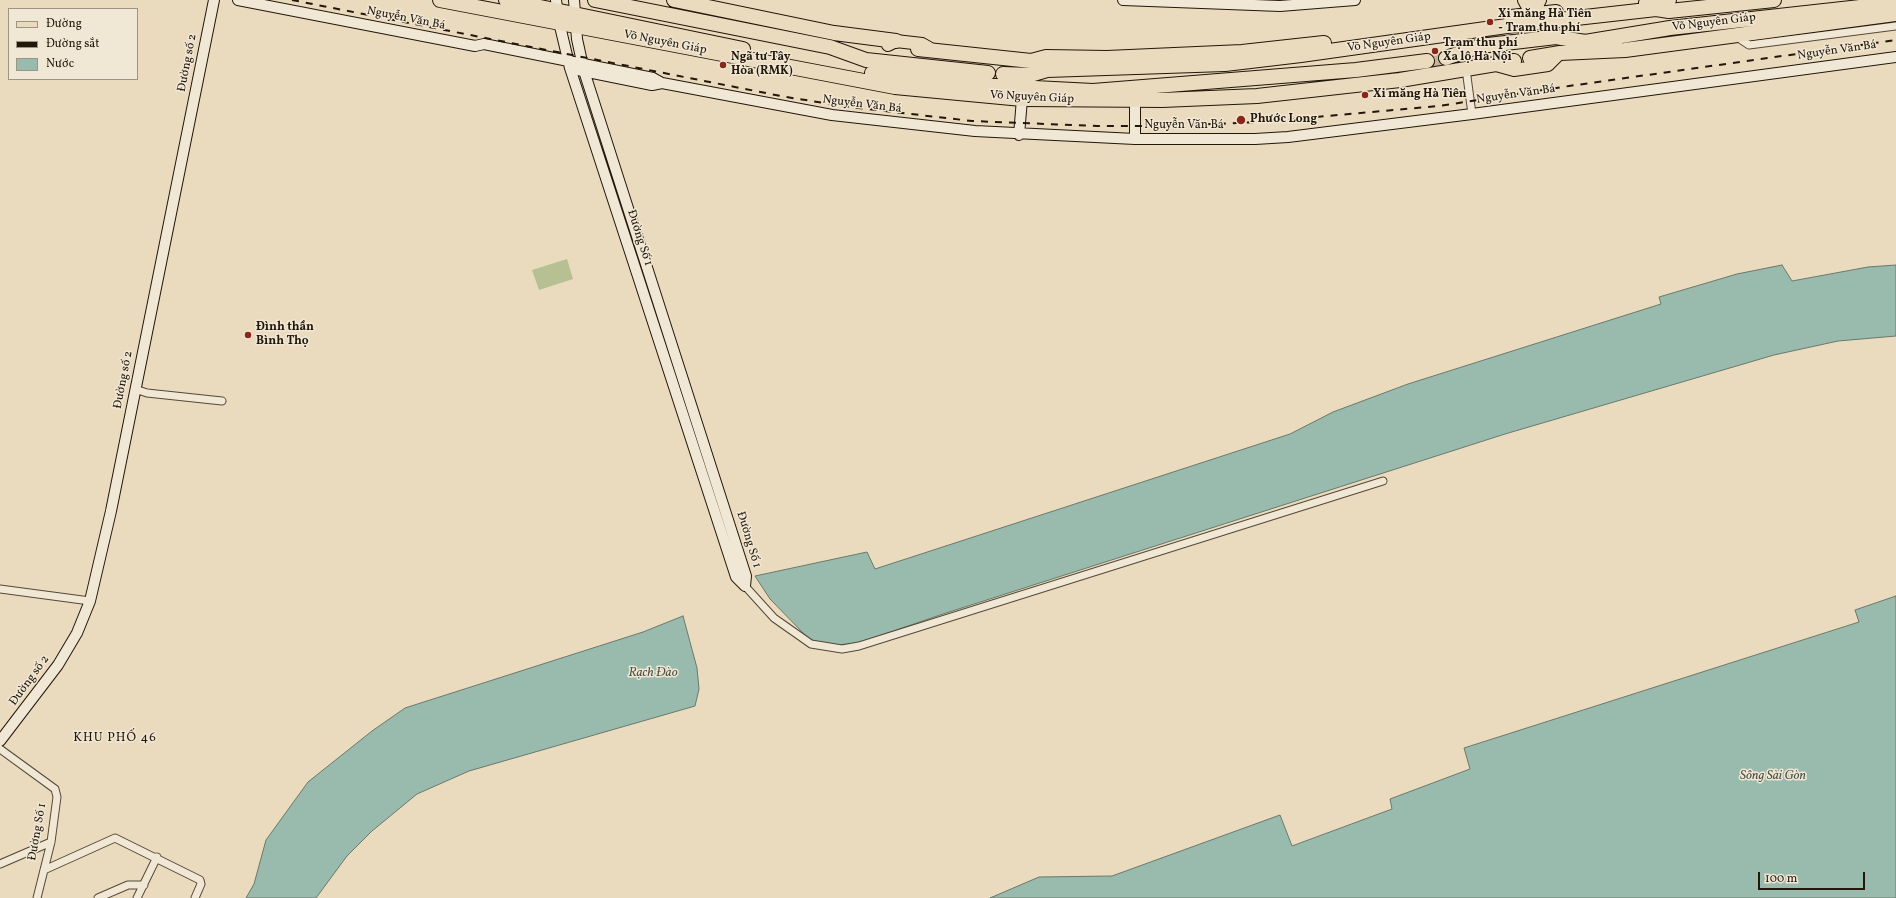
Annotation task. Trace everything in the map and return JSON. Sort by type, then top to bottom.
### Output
[{"type":"highway","points":[[440,0],[575,13]]},
{"type":"highway","points":[[506,0],[558,11]]},
{"type":"highway","name":"Võ Nguyên Giáp","points":[[595,0],[830,47],[866,60],[988,73]]},
{"type":"highway","points":[[674,0],[895,45]]},
{"type":"highway","points":[[1525,0],[1532,13],[1551,21]]},
{"type":"highway","points":[[1516,25],[1532,13],[1538,0]]},
{"type":"highway","points":[[1656,9],[1668,0]]},
{"type":"highway","name":"Võ Nguyên Giáp","points":[[1003,74],[1030,75],[1047,70],[1225,64],[1551,21],[1629,9],[1668,0]]},
{"type":"highway","name":"Võ Nguyên Giáp","points":[[918,50],[1031,61],[1046,57],[1107,58],[1242,52],[1387,36],[1532,13],[1629,9],[1656,9],[1669,11],[1774,0]]},
{"type":"highway","name":"Võ Nguyên Giáp","points":[[1530,58],[1560,54],[1625,50],[1735,36],[1894,12]]},
{"type":"highway","name":"Võ Nguyên Giáp","points":[[1446,58],[1480,46],[1556,37],[1591,41],[1670,28],[1894,12]]},
{"type":"highway","name":"Võ Nguyên Giáp","points":[[575,13],[749,50],[880,75],[976,85],[1135,94],[1162,100],[1257,96],[1400,80],[1514,61]]},
{"type":"highway","name":"Võ Nguyên Giáp","points":[[575,13],[895,87],[1022,99],[1076,100],[1427,61]]},
{"type":"highway","points":[[1560,54],[1591,41],[1625,50]]},
{"type":"highway","points":[[830,47],[843,45],[895,45]]},
{"type":"highway","points":[[1031,61],[1047,70]]},
{"type":"highway","points":[[1356,70],[1400,80]]},
{"type":"highway","points":[[1076,100],[1093,91]]},
{"type":"main road","name":"Đường số 2","points":[[0,741],[58,665],[77,633],[90,601],[111,511],[214,0]]},
{"type":"main road","name":"Nguyễn Văn Bá","points":[[238,0],[475,46],[484,44],[652,85],[662,83],[838,116],[1019,135],[1135,139],[1255,139],[1288,137],[1472,114],[1896,56]]},
{"type":"main road","points":[[1123,0],[1262,6],[1305,5],[1355,0]]},
{"type":"main road","name":"Đường Số 1","points":[[558,11],[568,65],[736,577],[745,586]]},
{"type":"main road","name":"Đường Số 1","points":[[575,13],[583,67],[746,576],[745,586]]},
{"type":"main road","name":"Võ Nguyên Giáp","points":[[895,45],[922,44],[936,51]]},
{"type":"main road","name":"Võ Nguyên Giáp","points":[[1493,64],[1514,70],[1548,65],[1560,54]]},
{"type":"main road","points":[[1135,94],[1135,139]]},
{"type":"main road","points":[[1019,135],[1022,99]]},
{"type":"street","points":[[1466,69],[1472,114]]},
{"type":"street","points":[[135,389],[147,393],[222,401]]},
{"type":"street","points":[[745,586],[774,618],[811,644],[842,649],[859,646],[1383,481]]},
{"type":"street","points":[[0,589],[90,601]]},
{"type":"street","name":"Đường Số 1","points":[[0,749],[55,789],[57,797],[51,842],[37,898]]},
{"type":"street","points":[[44,870],[115,838],[200,880],[201,884],[195,898]]},
{"type":"street","points":[[0,864],[51,842]]},
{"type":"street","points":[[136,898],[157,858]]},
{"type":"street","points":[[98,898],[128,885],[144,885]]},
{"type":"shaded area","points":[[567,259],[573,279],[539,290],[532,270]]},
{"type":"water","points":[[1782,265],[1792,281],[1868,267],[1896,265],[1896,336],[1838,341],[1774,355],[1505,434],[946,613],[858,643],[837,645],[814,641],[808,638],[770,599],[755,576],[867,552],[875,569],[1290,434],[1333,412],[1408,384],[1661,304],[1659,297],[1737,274]]},
{"type":"water","name":"Sông Sài Gòn","points":[[1896,596],[1896,898],[990,898],[1039,877],[1112,876],[1280,815],[1292,846],[1392,809],[1390,799],[1470,769],[1464,748],[1859,622],[1855,610]]},
{"type":"water","name":"Rạch Đào","points":[[683,616],[697,668],[699,689],[695,706],[469,771],[417,794],[372,831],[347,856],[316,898],[246,898],[254,884],[266,840],[308,782],[372,731],[405,708],[643,632]]},
{"type":"tunnel","points":[[1427,61],[1446,58]]},
{"type":"railway","points":[[292,0],[786,97],[850,107],[972,121],[1097,126],[1167,126],[1260,122],[1439,106],[1569,86],[1896,40]]},
{"type":"place","name":"Xi măng Hà Tiên - Trạm thu phí","points":[[1490,22]]},
{"type":"place","name":"Trạm thu phí Xa lộ Hà Nội","points":[[1435,51]]},
{"type":"place","name":"Ngã tư Tây Hòa (RMK)","points":[[723,65]]},
{"type":"place","name":"Xi măng Hà Tiên","points":[[1365,95]]},
{"type":"place","name":"Phước Long","points":[[1241,120]]},
{"type":"place","name":"Đình thần Bình Thọ","points":[[248,335]]},
{"type":"district","name":"KHU PHỐ 46","points":[[115,739]]}]
